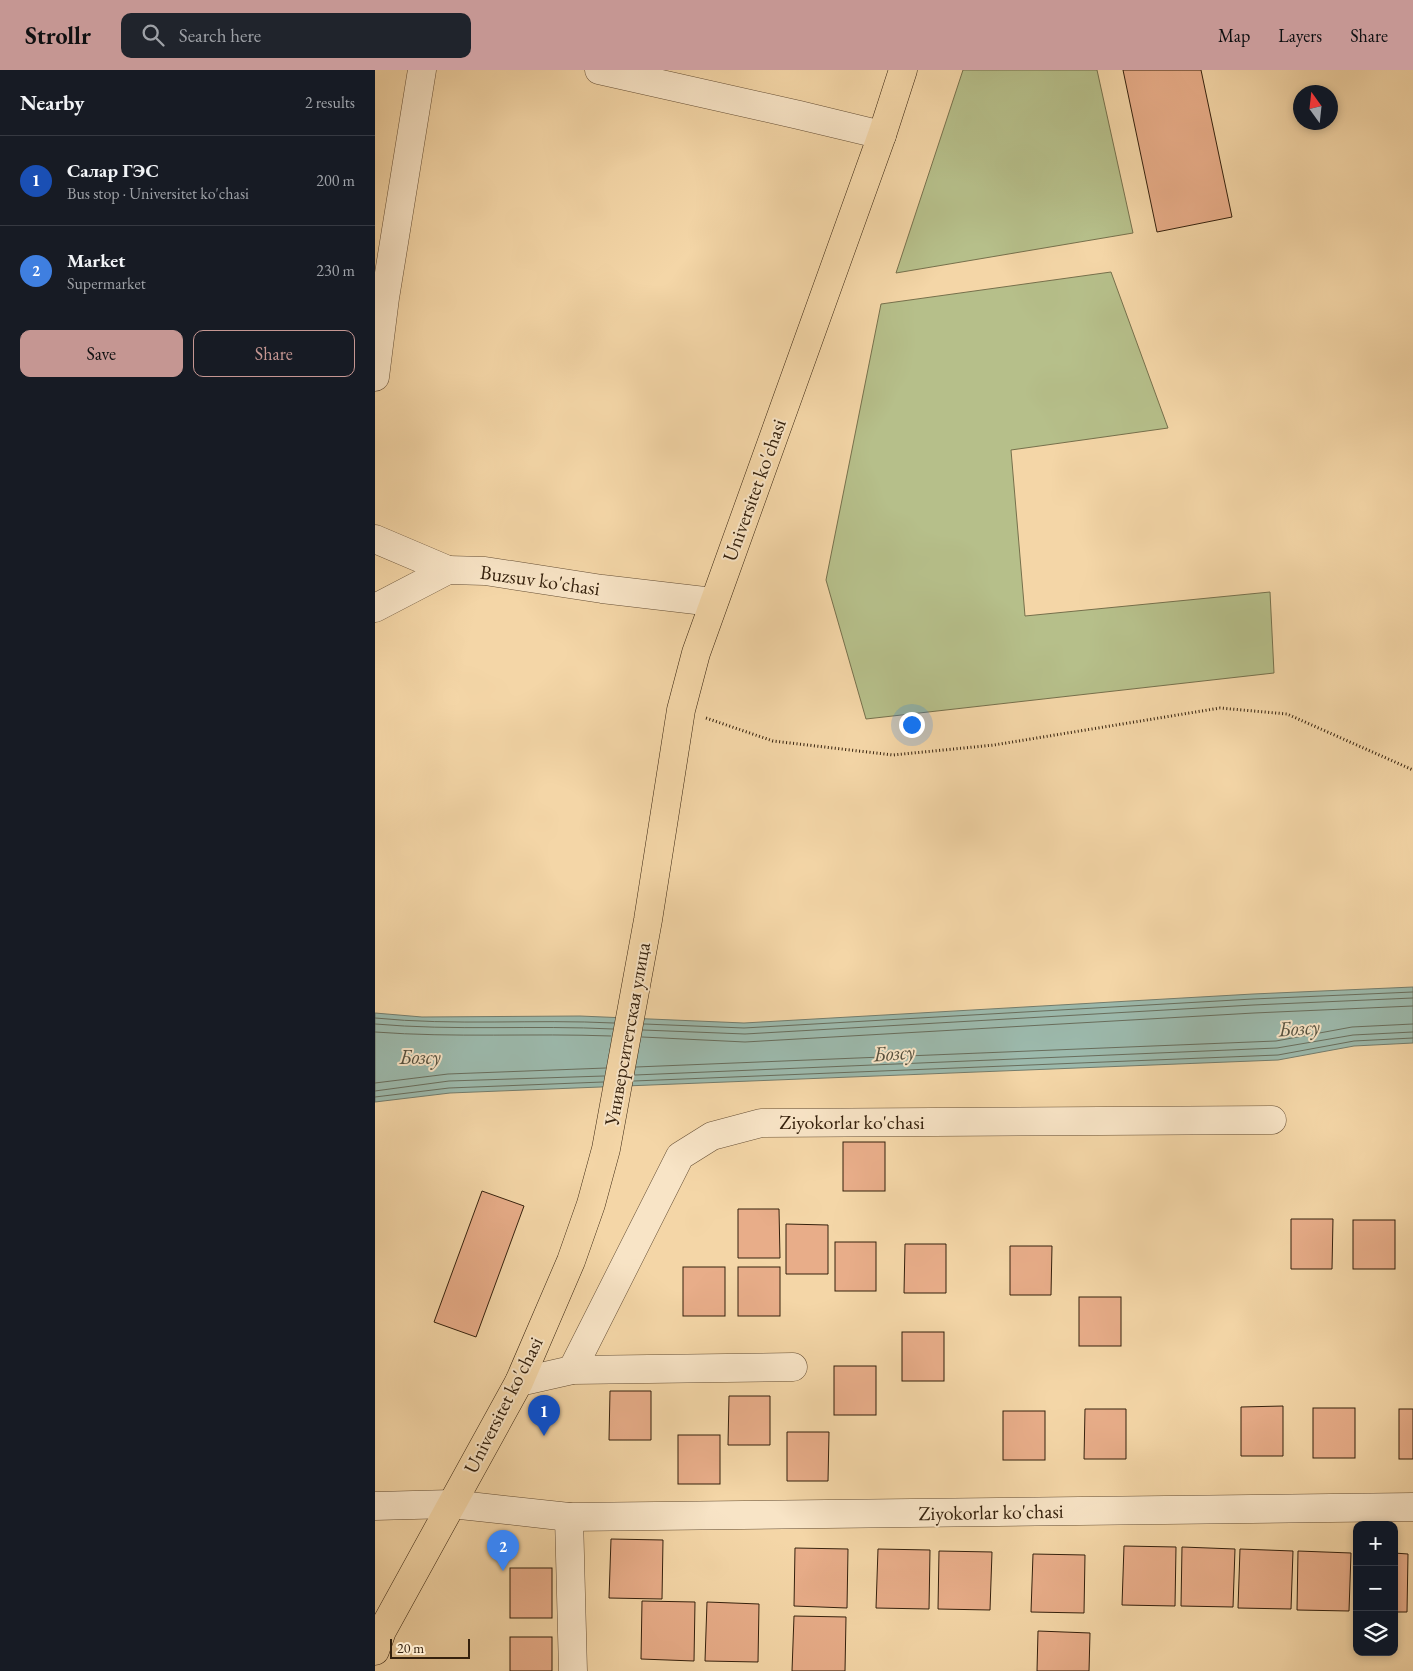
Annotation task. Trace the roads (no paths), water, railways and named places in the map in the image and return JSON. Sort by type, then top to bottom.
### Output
[{"type":"main road","name":"Universitet ko'chasi","points":[[648,920],[681,710],[696,653],[882,135],[903,70]]},
{"type":"main road","name":"Университетская улица","points":[[606,1148],[648,920]]},
{"type":"main road","name":"Universitet ko'chasi","points":[[377,1638],[519,1382],[571,1261],[591,1204],[606,1148]]},
{"type":"street","points":[[375,378],[385,298],[421,70]]},
{"type":"street","points":[[599,70],[824,120],[882,135]]},
{"type":"street","points":[[375,539],[448,570]]},
{"type":"street","name":"Buzsuv ko'chasi","points":[[375,608],[448,570],[485,571],[602,589],[713,602]]},
{"type":"street","name":"Ziyokorlar ko'chasi","points":[[572,1370],[679,1156],[712,1136],[761,1123],[1272,1120]]},
{"type":"street","points":[[519,1382],[572,1370],[793,1367]]},
{"type":"street","name":"Ziyokorlar ko'chasi","points":[[375,1506],[451,1504],[569,1517],[1413,1507]]},
{"type":"street","points":[[569,1517],[573,1671]]},
{"type":"water","name":"Бозсу","points":[[1413,987],[1413,1043],[1354,1046],[1278,1060],[450,1093],[375,1102],[375,1013],[422,1017],[580,1016],[744,1023],[1253,994]]},
{"type":"place","name":"Салар ГЭС","points":[[544,1436]]},
{"type":"place","name":"Market","points":[[503,1571]]}]
